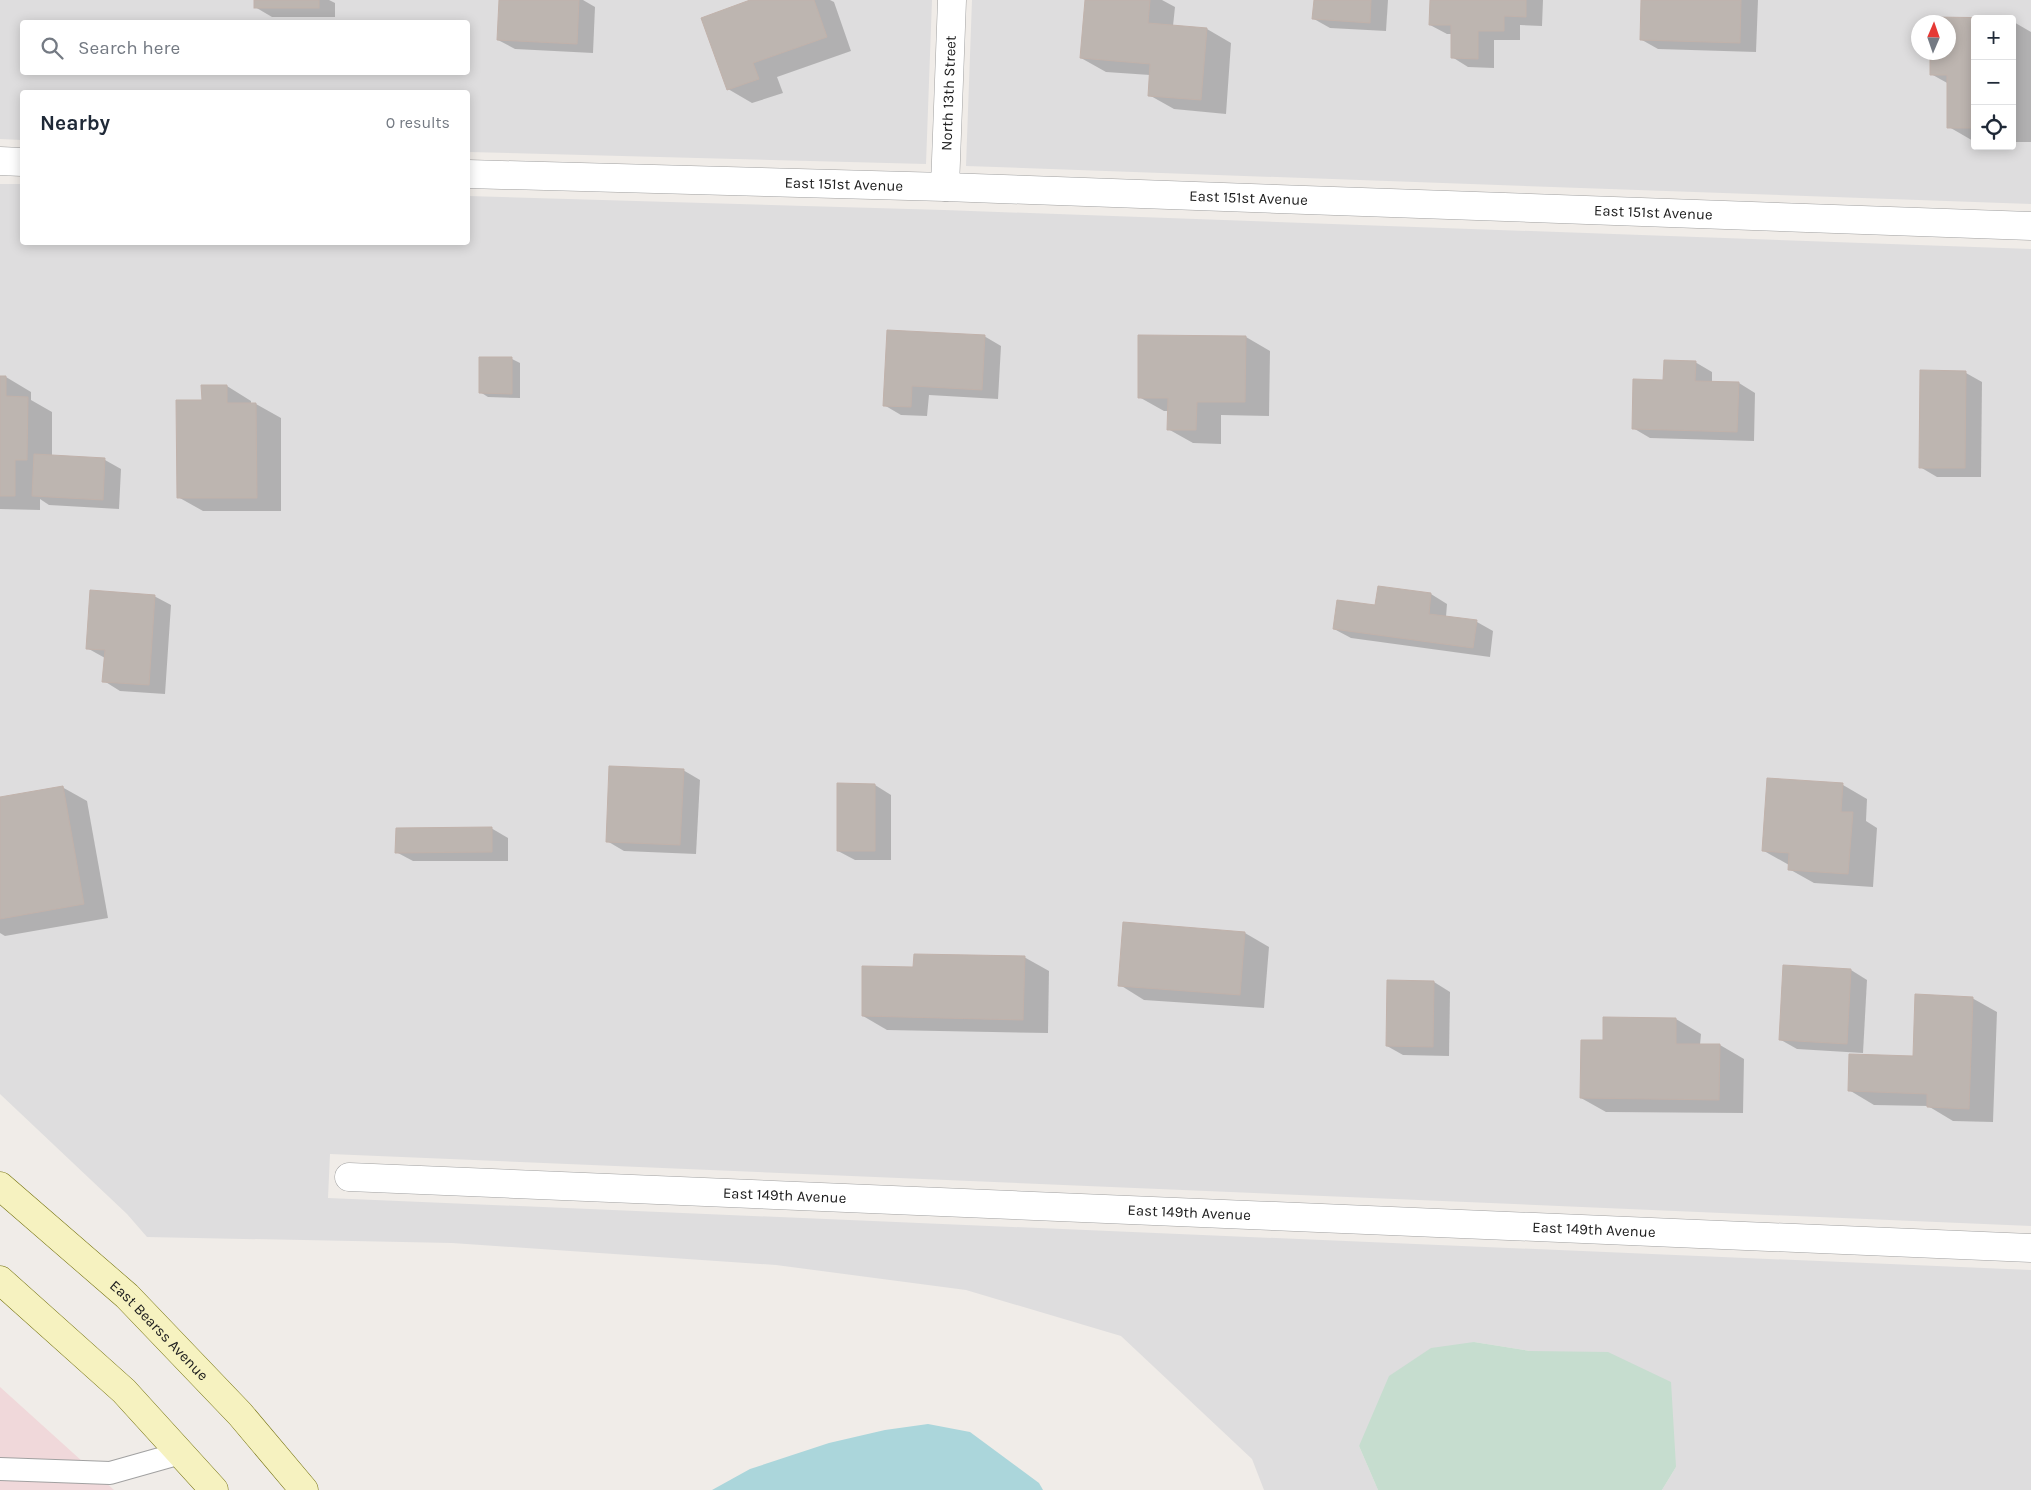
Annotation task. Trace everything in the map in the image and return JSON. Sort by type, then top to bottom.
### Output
[{"type":"main road","name":"East Bearss Avenue","points":[[0,1186],[127,1296],[240,1414],[304,1490]]},
{"type":"main road","points":[[0,1280],[124,1391],[214,1490]]},
{"type":"street","name":"North 13th Street","points":[[945,187],[952,0]]},
{"type":"street","points":[[0,161],[20,162]]},
{"type":"street","name":"East 151st Avenue","points":[[470,174],[945,187],[2031,226]]},
{"type":"street","name":"East 149th Avenue","points":[[349,1177],[2031,1248]]},
{"type":"lane","points":[[0,1469],[110,1473],[181,1453]]},
{"type":"shaded area","points":[[0,0],[932,0],[926,164],[470,152],[470,90],[20,90],[20,140],[0,139]]},
{"type":"shaded area","points":[[972,0],[2031,0],[2031,204],[966,166]]},
{"type":"shaded area","points":[[0,184],[20,184],[20,245],[470,245],[470,196],[944,210],[2031,249],[2031,1226],[330,1154],[328,1198],[2031,1270],[2031,1490],[1662,1490],[1676,1467],[1530,1351],[1474,1342],[1359,1446],[1378,1490],[1264,1490],[1252,1459],[1121,1336],[966,1290],[776,1265],[452,1243],[147,1237],[127,1214],[0,1094]]},
{"type":"shaded area","points":[[0,1387],[114,1490],[0,1490]]},
{"type":"green space","points":[[1474,1342],[1530,1351],[1608,1352],[1671,1382],[1676,1467],[1662,1490],[1378,1490],[1359,1446],[1389,1376],[1431,1348]]},
{"type":"water","points":[[928,1424],[970,1432],[1039,1483],[1043,1490],[712,1490],[750,1469],[829,1443],[885,1430]]},
{"type":"building","points":[[254,0],[319,0],[319,8],[254,8]]},
{"type":"building","points":[[499,0],[579,0],[577,44],[497,40]]},
{"type":"building","points":[[750,0],[814,0],[827,37],[753,63],[759,79],[727,90],[701,18]]},
{"type":"building","points":[[1085,0],[1150,0],[1148,23],[1207,28],[1201,100],[1148,96],[1150,64],[1080,58]]},
{"type":"building","points":[[1314,0],[1371,0],[1370,23],[1312,19]]},
{"type":"building","points":[[1430,0],[1526,0],[1526,17],[1504,16],[1504,31],[1478,31],[1478,59],[1451,58],[1451,25],[1429,25]]},
{"type":"building","points":[[1641,0],[1741,0],[1740,43],[1640,40]]},
{"type":"building","points":[[1956,17],[1971,18],[1971,128],[1947,128],[1947,75],[1930,75],[1930,60],[1956,60]]},
{"type":"building","points":[[887,330],[985,335],[982,390],[912,386],[911,407],[883,406]]},
{"type":"building","points":[[1138,335],[1246,336],[1245,402],[1197,402],[1196,430],[1167,430],[1168,398],[1138,398]]},
{"type":"building","points":[[479,357],[512,357],[512,394],[479,393]]},
{"type":"building","points":[[1664,360],[1696,361],[1695,381],[1739,382],[1737,432],[1632,429],[1633,379],[1663,380]]},
{"type":"building","points":[[1920,370],[1966,371],[1965,468],[1919,468]]},
{"type":"building","points":[[0,376],[6,376],[6,396],[28,397],[27,460],[15,460],[15,496],[0,496]]},
{"type":"building","points":[[201,385],[227,385],[227,403],[256,403],[257,498],[177,498],[176,400],[202,400]]},
{"type":"building","points":[[34,454],[105,458],[103,500],[32,496]]},
{"type":"building","points":[[1378,586],[1431,593],[1429,614],[1477,620],[1473,648],[1333,629],[1337,600],[1375,605]]},
{"type":"building","points":[[90,590],[155,595],[149,685],[102,682],[105,650],[86,649]]},
{"type":"building","points":[[609,766],[684,769],[680,845],[606,842]]},
{"type":"building","points":[[1767,778],[1843,783],[1841,812],[1853,812],[1848,874],[1788,870],[1789,853],[1762,851]]},
{"type":"building","points":[[837,783],[875,784],[875,851],[837,851]]},
{"type":"building","points":[[63,786],[84,904],[0,919],[0,797]]},
{"type":"building","points":[[492,827],[492,852],[395,853],[396,828]]},
{"type":"building","points":[[1123,922],[1245,932],[1240,995],[1118,986]]},
{"type":"building","points":[[914,954],[1025,956],[1023,1020],[862,1016],[862,966],[913,967]]},
{"type":"building","points":[[1783,965],[1851,969],[1847,1044],[1779,1040]]},
{"type":"building","points":[[1387,980],[1434,981],[1433,1047],[1386,1046]]},
{"type":"building","points":[[1915,994],[1973,997],[1969,1109],[1927,1107],[1927,1094],[1848,1091],[1849,1054],[1913,1056]]},
{"type":"building","points":[[1603,1017],[1676,1018],[1676,1044],[1720,1044],[1719,1100],[1580,1098],[1581,1040],[1603,1040]]}]
